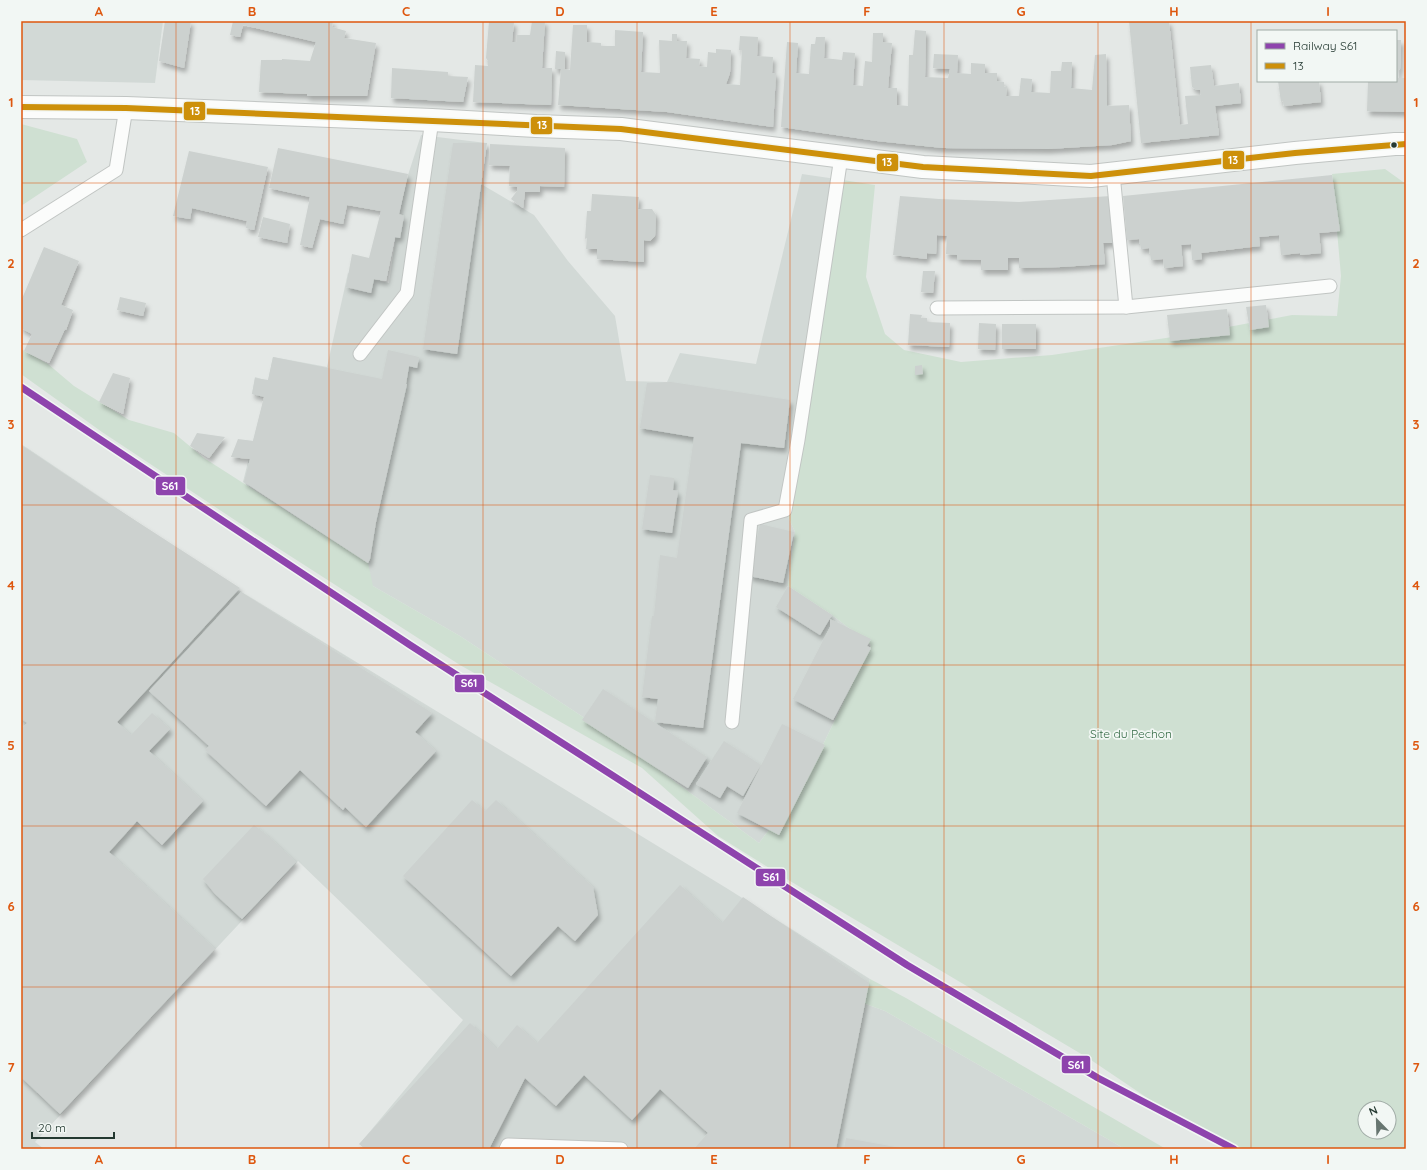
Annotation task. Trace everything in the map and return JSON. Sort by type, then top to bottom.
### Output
[{"type":"street","points":[[21,107],[126,108],[621,129],[923,168],[1091,176],[1295,153],[1406,144]]},
{"type":"lane","points":[[21,230],[116,170],[126,108]]},
{"type":"lane","points":[[360,354],[407,293],[432,120]]},
{"type":"lane","points":[[732,722],[751,520],[785,510],[798,440],[841,157]]},
{"type":"lane","points":[[1113,174],[1126,307]]},
{"type":"lane","points":[[937,308],[1126,307],[1330,286]]},
{"type":"lane","points":[[506,1149],[508,1145],[621,1149]]},
{"type":"shaded area","points":[[21,21],[163,21],[155,83],[21,80]]},
{"type":"shaded area","points":[[421,135],[486,143],[481,184],[534,215],[568,261],[615,316],[626,381],[667,382],[680,353],[756,364],[802,174],[843,180],[785,510],[795,532],[788,586],[832,615],[871,645],[805,782],[759,843],[615,738],[460,636],[373,586],[243,482],[249,458],[231,457],[239,440],[253,441],[264,398],[252,394],[255,377],[268,381],[273,357],[327,367],[348,273],[389,283],[399,214],[408,175]]},
{"type":"shaded area","points":[[21,444],[240,591],[728,889],[870,979],[863,1003],[885,1011],[1125,1149],[369,1149],[362,1141],[463,1020],[298,861],[35,1142],[44,1149],[21,1149]]},
{"type":"green space","points":[[21,124],[77,139],[87,162],[21,206]]},
{"type":"green space","name":"Site du Pechon","points":[[1385,169],[1406,184],[1406,1149],[1244,1149],[1183,1122],[1088,1058],[785,878],[718,836],[642,768],[460,665],[256,534],[102,432],[21,374],[21,349],[48,364],[74,386],[129,420],[174,433],[204,458],[368,563],[373,586],[460,636],[615,738],[759,843],[805,782],[871,645],[832,615],[788,586],[795,532],[785,510],[843,180],[875,185],[866,277],[885,334],[904,350],[961,362],[1052,355],[1186,335],[1292,315],[1337,316],[1341,276],[1332,174]]},
{"type":"green space","points":[[870,979],[906,998],[1166,1149],[1125,1149],[885,1011],[863,1003]]},
{"type":"building","points":[[165,21],[191,21],[184,68],[159,61]]},
{"type":"building","points":[[233,21],[333,21],[332,27],[346,31],[344,38],[376,43],[367,96],[307,96],[307,94],[259,92],[261,60],[282,59],[310,61],[316,42],[243,25],[240,37],[230,35]]},
{"type":"building","points":[[489,21],[514,22],[512,42],[517,42],[517,35],[530,35],[532,21],[545,21],[542,68],[552,68],[551,105],[473,102],[475,65],[488,66],[488,61],[486,58]]},
{"type":"building","points":[[1129,21],[1169,21],[1180,125],[1188,124],[1185,96],[1201,95],[1200,90],[1192,87],[1190,67],[1211,65],[1214,86],[1239,83],[1241,103],[1215,106],[1219,135],[1141,143]]},
{"type":"building","points":[[573,25],[587,25],[587,42],[601,43],[601,46],[615,46],[615,30],[643,32],[641,72],[660,73],[659,40],[672,41],[672,34],[677,34],[677,41],[687,41],[686,58],[700,59],[699,66],[707,67],[708,52],[716,53],[716,49],[731,50],[730,73],[726,84],[740,85],[742,50],[739,50],[740,36],[758,37],[757,56],[773,57],[772,73],[776,73],[773,127],[667,112],[558,105],[561,69],[555,69],[556,51],[565,52],[565,69],[570,70]]},
{"type":"building","points":[[915,30],[926,31],[925,77],[948,78],[950,69],[933,68],[934,54],[958,55],[957,73],[971,74],[971,63],[985,64],[985,73],[997,73],[997,81],[1004,82],[1004,87],[1007,86],[1006,96],[1019,96],[1021,78],[1032,79],[1031,92],[1050,93],[1051,71],[1061,71],[1062,62],[1072,62],[1071,88],[1092,90],[1095,55],[1106,54],[1107,106],[1129,105],[1131,141],[1112,145],[1048,149],[943,148],[877,141],[781,127],[787,42],[798,43],[796,73],[809,74],[811,44],[815,44],[816,37],[825,37],[824,58],[842,60],[843,52],[855,53],[853,85],[863,86],[865,61],[872,62],[873,33],[883,33],[883,42],[892,43],[888,88],[897,88],[897,105],[908,106],[909,55],[913,55]]},
{"type":"building","points":[[1397,40],[1401,40],[1400,69],[1398,78],[1406,78],[1406,112],[1367,111],[1368,82],[1397,82]]},
{"type":"building","points":[[392,68],[448,72],[448,76],[468,77],[463,102],[391,98]]},
{"type":"building","points":[[1278,82],[1319,82],[1321,102],[1284,106],[1283,101],[1281,102]]},
{"type":"building","points":[[453,143],[487,143],[457,354],[423,349]]},
{"type":"building","points":[[490,144],[565,148],[564,187],[540,186],[540,192],[525,192],[523,208],[511,199],[517,191],[517,187],[509,186],[510,166],[489,165]]},
{"type":"building","points":[[278,148],[408,174],[399,214],[404,216],[400,238],[395,237],[386,281],[374,279],[371,293],[346,287],[352,254],[369,258],[381,211],[347,205],[343,224],[320,219],[312,248],[300,245],[310,197],[269,188]]},
{"type":"building","points":[[189,151],[268,167],[254,230],[246,228],[247,221],[192,208],[190,219],[173,216]]},
{"type":"building","points":[[1332,175],[1340,231],[1319,233],[1321,253],[1281,255],[1279,235],[1259,237],[1260,246],[1201,253],[1202,259],[1192,260],[1191,244],[1181,245],[1183,266],[1164,268],[1163,259],[1151,260],[1149,248],[1141,249],[1139,239],[1127,240],[1123,196]]},
{"type":"building","points":[[592,194],[639,197],[638,209],[652,209],[656,215],[655,236],[650,241],[644,240],[644,262],[597,259],[597,249],[586,249],[587,238],[585,239],[587,211],[591,211]]},
{"type":"building","points":[[900,196],[1019,202],[1111,196],[1114,243],[1103,243],[1105,264],[1019,268],[1019,258],[1008,258],[1008,270],[981,270],[981,260],[957,259],[957,255],[946,254],[947,236],[937,235],[936,254],[927,253],[927,259],[893,255]]},
{"type":"building","points":[[263,217],[290,224],[287,243],[258,237]]},
{"type":"building","points":[[44,247],[79,261],[61,305],[73,310],[66,330],[65,329],[49,363],[24,351],[32,334],[21,328],[21,301]]},
{"type":"building","points":[[923,271],[935,271],[933,293],[921,292]]},
{"type":"building","points":[[120,297],[146,303],[143,316],[117,310]]},
{"type":"building","points":[[1266,305],[1269,327],[1250,330],[1246,307]]},
{"type":"building","points":[[1227,309],[1230,335],[1170,341],[1167,315]]},
{"type":"building","points":[[910,314],[922,315],[921,318],[927,318],[927,322],[950,323],[949,347],[908,345]]},
{"type":"building","points":[[979,323],[996,324],[995,350],[978,349]]},
{"type":"building","points":[[1002,324],[1036,324],[1036,349],[1002,349]]},
{"type":"building","points":[[388,350],[419,357],[417,368],[409,366],[407,384],[368,563],[244,482],[250,459],[231,457],[238,439],[253,441],[264,397],[252,394],[255,378],[268,380],[273,357],[382,379]]},
{"type":"building","points":[[922,365],[923,374],[915,375],[915,366]]},
{"type":"building","points":[[113,373],[130,378],[123,414],[99,402]]},
{"type":"building","points":[[671,382],[790,400],[784,448],[741,443],[703,728],[655,722],[658,699],[642,697],[652,616],[654,616],[660,555],[677,558],[694,437],[640,428],[647,383]]},
{"type":"building","points":[[197,433],[225,437],[209,458],[190,446]]},
{"type":"building","points":[[21,445],[240,588],[117,722],[131,735],[152,713],[170,729],[149,751],[203,801],[162,845],[137,821],[109,852],[215,949],[60,1114],[21,1077],[21,729],[27,723],[21,718]]},
{"type":"building","points":[[650,475],[674,478],[673,490],[678,491],[672,533],[642,529]]},
{"type":"building","points":[[760,524],[794,532],[783,583],[749,576]]},
{"type":"building","points":[[788,586],[832,615],[820,635],[776,607]]},
{"type":"building","points":[[241,592],[432,713],[415,732],[436,751],[366,827],[345,807],[343,810],[300,770],[266,806],[205,750],[209,746],[149,691]]},
{"type":"building","points":[[830,619],[871,639],[867,646],[871,648],[833,720],[793,699],[830,627]]},
{"type":"building","points":[[603,689],[707,757],[688,788],[582,720]]},
{"type":"building","points":[[782,724],[825,745],[779,835],[737,813]]},
{"type":"building","points":[[724,741],[761,765],[743,796],[727,786],[720,798],[696,784]]},
{"type":"building","points":[[472,800],[485,811],[496,800],[593,887],[598,915],[575,941],[558,926],[511,976],[403,876]]},
{"type":"building","points":[[254,825],[296,862],[242,919],[215,894],[203,879]]},
{"type":"building","points":[[680,885],[722,923],[743,897],[869,983],[836,1149],[694,1149],[708,1133],[660,1089],[632,1120],[584,1075],[556,1106],[525,1078],[489,1149],[365,1149],[359,1144],[470,1023],[497,1049],[517,1025],[537,1043]]},
{"type":"building","points":[[846,1138],[901,1148],[844,1149]]},
{"type":"rail line","name":"S61","points":[[21,387],[410,645],[907,965],[1098,1078],[1234,1149]]},
{"type":"transit line","name":"13","points":[[21,107],[126,108],[621,129],[923,167],[1091,176],[1295,153],[1406,144]]}]
